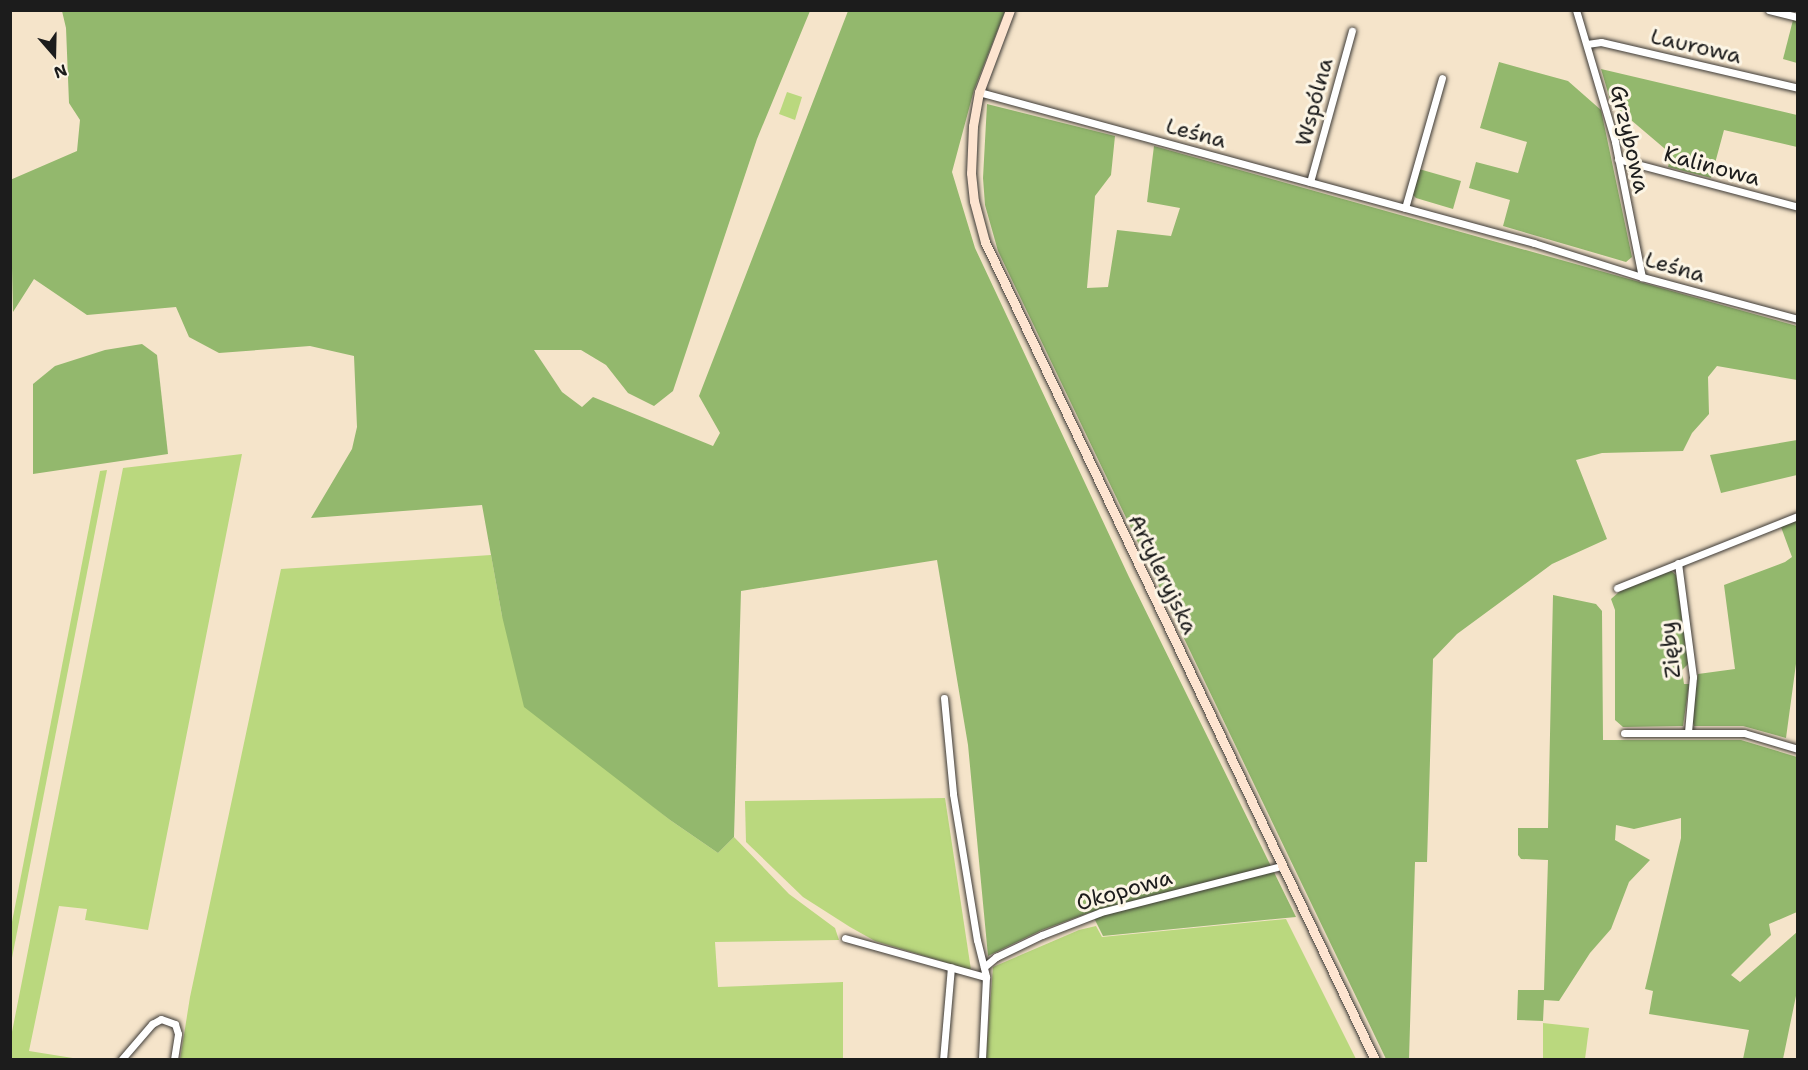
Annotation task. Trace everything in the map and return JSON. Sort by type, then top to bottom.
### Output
[{"type":"street","name":"Artyleryjska","points":[[1010,10],[979,92],[970,147],[971,173],[979,224],[991,259],[1375,1059]]},
{"type":"street","name":"Grzybowa","points":[[1576,10],[1607,113],[1642,277]]},
{"type":"street","points":[[1769,10],[1797,17]]},
{"type":"street","name":"Wspólna","points":[[1310,182],[1352,31]]},
{"type":"street","name":"Laurowa","points":[[1587,44],[1601,42],[1797,88]]},
{"type":"street","points":[[1405,208],[1442,78]]},
{"type":"street","name":"Leśna","points":[[979,92],[1405,208],[1642,277],[1797,319]]},
{"type":"street","name":"Kalinowa","points":[[1618,159],[1797,207]]},
{"type":"street","points":[[1617,588],[1797,516]]},
{"type":"street","name":"Zięby","points":[[1678,563],[1694,677],[1688,732]]},
{"type":"street","points":[[944,698],[953,794],[977,940],[986,978],[982,1059]]},
{"type":"street","points":[[1624,733],[1744,733],[1797,749]]},
{"type":"street","name":"Okopowa","points":[[984,967],[996,957],[1042,935],[1101,912],[1282,866]]},
{"type":"street","points":[[845,938],[986,978]]},
{"type":"street","points":[[943,1059],[951,967]]},
{"type":"street","points":[[121,1059],[152,1024],[161,1019],[170,1020],[175,1024],[178,1034],[174,1059]]},
{"type":"green space","points":[[62,11],[810,11],[757,139],[673,391],[654,406],[628,393],[606,365],[581,350],[534,350],[562,392],[582,407],[593,397],[713,446],[720,433],[699,396],[848,11],[1005,11],[974,90],[952,172],[975,248],[1129,577],[1296,917],[1103,936],[1091,912],[1042,930],[988,956],[968,745],[937,560],[741,591],[734,837],[718,853],[670,820],[524,707],[502,616],[482,505],[311,518],[352,449],[357,427],[354,356],[310,346],[219,353],[189,337],[176,307],[87,315],[34,279],[13,312],[10,180],[77,151],[80,120],[69,103],[66,28]]},
{"type":"green space","points":[[1793,20],[1797,21],[1797,63],[1783,59]]},
{"type":"green space","points":[[1499,62],[1568,81],[1601,110],[1632,257],[1626,262],[1503,226],[1510,200],[1469,188],[1476,162],[1518,173],[1527,142],[1480,128]]},
{"type":"green space","points":[[1601,69],[1797,115],[1797,147],[1724,130],[1711,178],[1668,167],[1671,154],[1611,103]]},
{"type":"green space","points":[[787,92],[802,97],[795,120],[779,114]]},
{"type":"green space","points":[[987,104],[1115,136],[1111,175],[1095,196],[1087,288],[1108,287],[1117,230],[1171,236],[1180,208],[1147,202],[1154,146],[1797,326],[1797,380],[1717,366],[1708,377],[1709,414],[1692,433],[1683,451],[1602,453],[1576,460],[1607,539],[1552,564],[1457,634],[1433,659],[1427,862],[1415,862],[1409,1059],[1386,1059],[998,251],[985,205],[983,178]]},
{"type":"green space","points":[[1419,169],[1461,181],[1453,209],[1416,198],[1412,194]]},
{"type":"green space","points":[[142,344],[157,355],[168,454],[33,474],[33,384],[55,366],[105,350]]},
{"type":"green space","points":[[1797,440],[1797,475],[1721,493],[1710,455]]},
{"type":"green space","points":[[242,454],[148,930],[85,920],[87,909],[59,906],[29,1051],[79,1059],[11,1059],[11,1037],[123,468]]},
{"type":"green space","points":[[107,470],[11,963],[11,927],[100,471]]},
{"type":"green space","points":[[1797,520],[1798,649],[1786,738],[1743,726],[1694,726],[1692,720],[1698,674],[1735,669],[1724,585],[1785,562],[1792,557],[1781,527]]},
{"type":"green space","points":[[491,555],[502,616],[612,773],[670,820],[718,853],[734,837],[789,894],[835,928],[839,940],[715,942],[718,987],[843,982],[843,1059],[180,1060],[190,997],[281,569]]},
{"type":"green space","points":[[1669,569],[1676,575],[1688,664],[1682,670],[1684,684],[1689,684],[1683,726],[1623,727],[1615,720],[1615,610],[1611,599],[1619,592]]},
{"type":"green space","points":[[1553,595],[1596,604],[1602,611],[1603,740],[1741,740],[1797,757],[1797,912],[1769,924],[1771,935],[1731,975],[1740,982],[1797,932],[1797,991],[1783,1059],[1743,1059],[1749,1030],[1649,1014],[1653,991],[1645,989],[1681,838],[1681,818],[1634,829],[1616,825],[1615,840],[1650,860],[1629,882],[1611,929],[1590,953],[1559,1001],[1544,1000],[1543,1021],[1517,1020],[1518,990],[1544,990],[1548,860],[1521,859],[1518,855],[1518,828],[1548,828]]},
{"type":"green space","points":[[945,798],[971,970],[875,941],[850,927],[803,897],[746,842],[745,801]]},
{"type":"green space","points":[[1286,919],[1356,1059],[986,1059],[993,967],[1079,930],[1096,926],[1102,937]]},
{"type":"green space","points":[[1543,1023],[1589,1028],[1585,1059],[1543,1059]]}]
